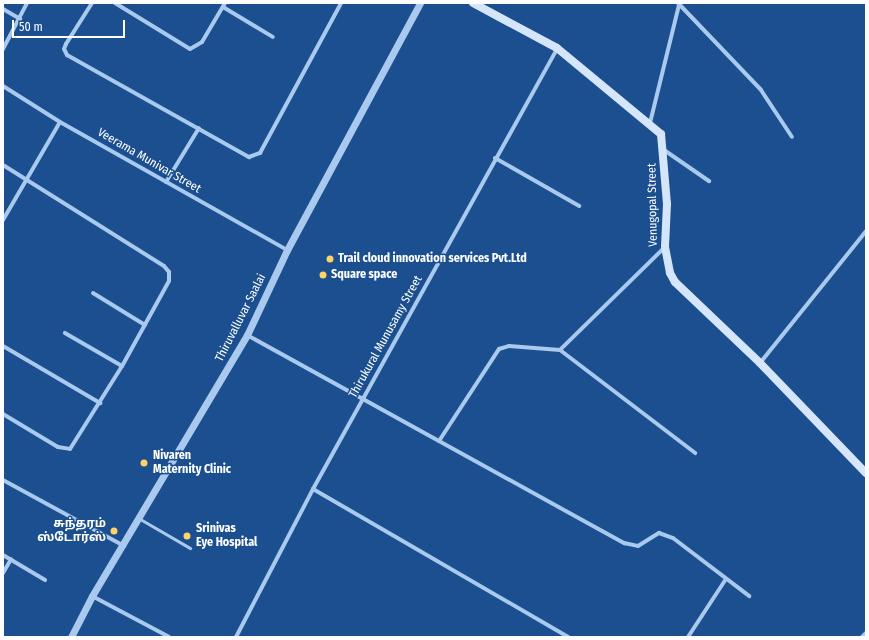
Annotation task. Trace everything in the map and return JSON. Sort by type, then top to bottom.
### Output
[{"type":"main road","name":"Venugopal Street","points":[[473,3],[557,48],[650,123],[661,134],[664,150],[667,204],[665,248],[670,273],[684,293],[760,363],[866,473]]},
{"type":"street","points":[[3,49],[20,20],[27,3]]},
{"type":"street","points":[[92,3],[66,44],[64,49],[67,55],[199,128],[244,155],[252,156],[260,153],[341,3]]},
{"type":"street","points":[[115,3],[190,49],[202,42],[224,5],[273,37]]},
{"type":"street","name":"Thiruvalluvar Saalai","points":[[71,637],[92,596],[124,546],[248,335],[287,250],[420,3]]},
{"type":"street","points":[[650,123],[679,4]]},
{"type":"street","points":[[679,4],[761,90],[792,137]]},
{"type":"street","points":[[3,9],[20,20]]},
{"type":"street","name":"Thirukural Munusamy Street","points":[[236,637],[313,489],[557,48]]},
{"type":"street","name":"Veerama Munivar Street","points":[[3,86],[60,122],[287,250]]},
{"type":"street","points":[[3,220],[60,122]]},
{"type":"street","points":[[166,182],[199,128]]},
{"type":"street","points":[[664,150],[709,181]]},
{"type":"street","points":[[495,158],[579,206]]},
{"type":"street","points":[[3,165],[27,179],[169,272],[169,281],[145,325],[74,446],[66,450],[3,414]]},
{"type":"street","points":[[760,363],[866,231]]},
{"type":"street","points":[[560,350],[665,248]]},
{"type":"street","points":[[93,293],[145,325]]},
{"type":"street","points":[[65,333],[122,366]]},
{"type":"street","points":[[248,335],[630,545],[643,544],[659,533],[665,534],[749,596]]},
{"type":"street","points":[[3,346],[100,402]]},
{"type":"street","points":[[439,440],[499,350],[509,346],[560,350],[695,453]]},
{"type":"street","points":[[3,480],[124,546]]},
{"type":"street","points":[[313,489],[568,637]]},
{"type":"street","points":[[3,555],[46,580]]},
{"type":"street","points":[[3,573],[10,559]]},
{"type":"street","points":[[688,637],[726,579]]},
{"type":"street","points":[[92,596],[169,637]]},
{"type":"street","points":[[862,637],[866,633]]},
{"type":"lane","points":[[140,518],[190,548]]},
{"type":"place","name":"Trail cloud innovation services Pvt.Ltd","points":[[330,259]]},
{"type":"place","name":"Square space","points":[[323,275]]},
{"type":"place","name":"Nivaren Maternity Clinic","points":[[144,463]]},
{"type":"place","name":"சுந்தரம் ஸ்டோர்ஸ்","points":[[114,531]]},
{"type":"place","name":"Srinivas Eye Hospital","points":[[187,536]]}]
